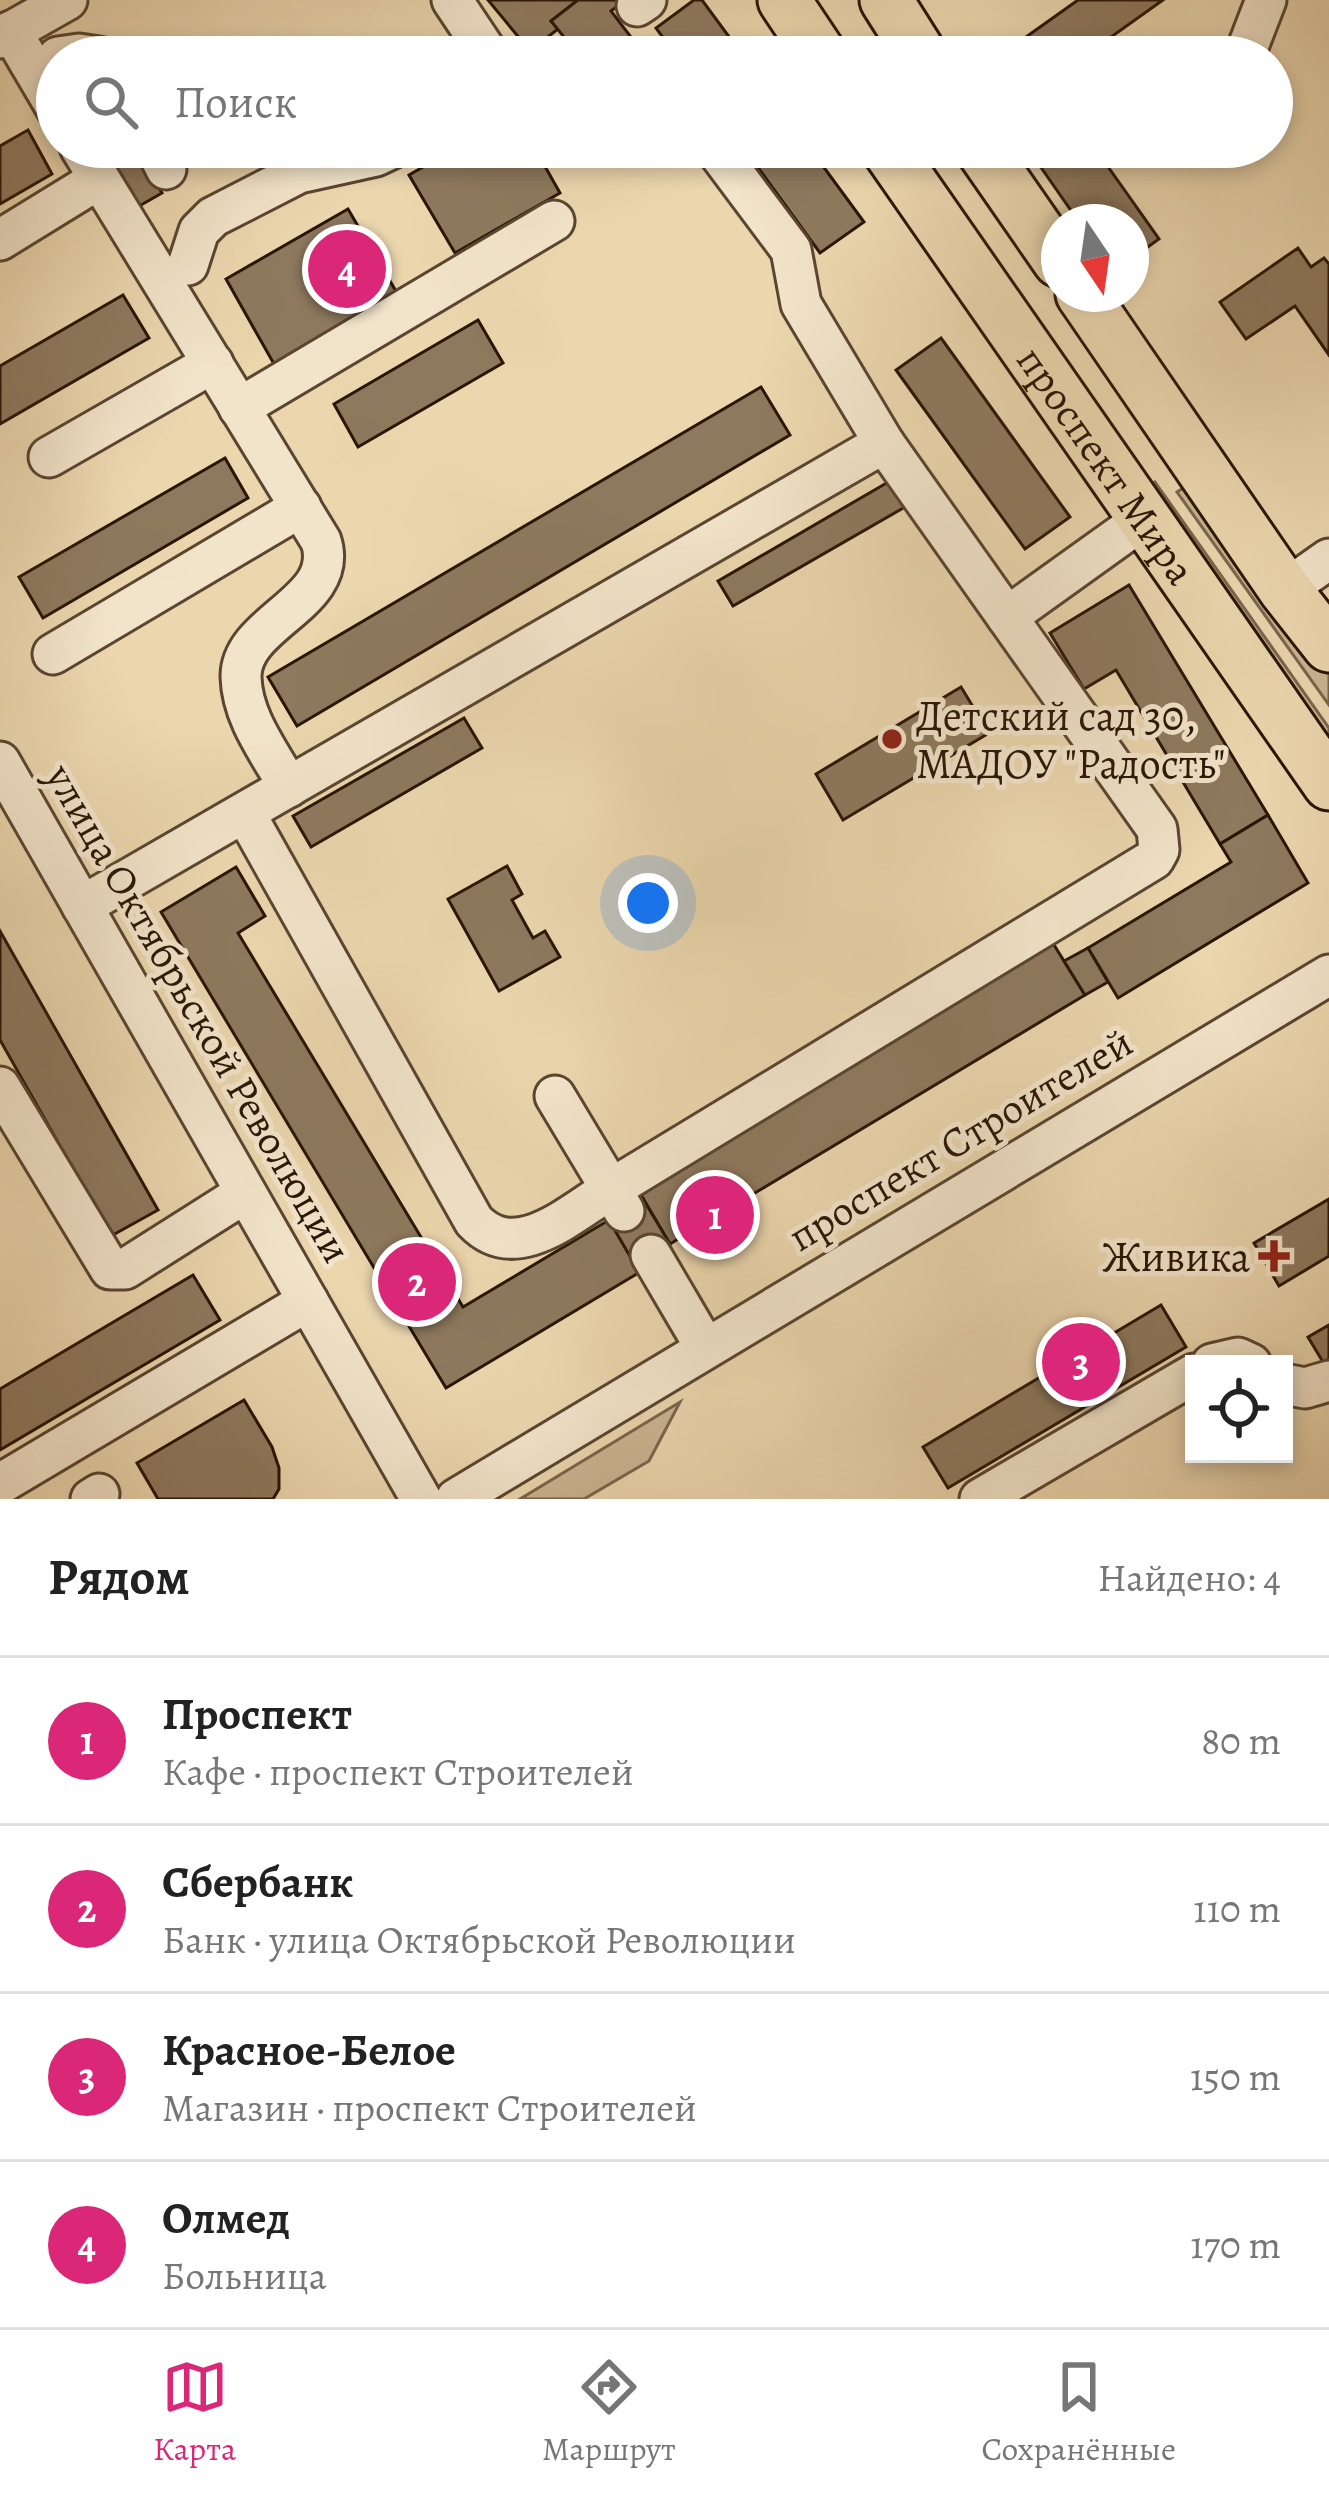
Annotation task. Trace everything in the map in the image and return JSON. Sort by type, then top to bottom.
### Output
[{"type":"main road","points":[[784,0],[808,36]]},
{"type":"main road","points":[[886,0],[909,36]]},
{"type":"main road","name":"проспект Мира","points":[[901,168],[1329,784]]},
{"type":"main road","points":[[995,168],[1041,235]]},
{"type":"main road","name":"проспект Мира","points":[[1094,312],[1329,646]]},
{"type":"street","points":[[41,36],[68,0]]},
{"type":"street","points":[[452,0],[476,36]]},
{"type":"street","points":[[1252,36],[1267,0]]},
{"type":"street","points":[[0,240],[83,168]]},
{"type":"street","points":[[92,168],[325,552],[322,566],[296,608],[254,642],[241,674],[252,724],[290,787]]},
{"type":"street","points":[[188,265],[199,231],[213,218],[299,173],[320,168]]},
{"type":"street","points":[[244,813],[474,1221],[488,1235],[506,1241],[618,1200],[1154,859],[1159,850],[1157,829],[884,443],[801,304],[791,250],[730,168]]},
{"type":"street","points":[[239,408],[554,221]]},
{"type":"street","points":[[49,457],[212,363]]},
{"type":"street","points":[[82,906],[884,443]]},
{"type":"street","points":[[53,654],[301,507]]},
{"type":"street","points":[[1007,617],[1145,518]]},
{"type":"street","points":[[1286,590],[1329,560]]},
{"type":"street","name":"улица Октябрьской Революции","points":[[0,762],[421,1499]]},
{"type":"street","name":"проспект Строителей","points":[[456,1499],[1329,975]]},
{"type":"street","points":[[0,1087],[110,1269],[133,1265],[245,1193]]},
{"type":"street","points":[[555,1096],[618,1200]]},
{"type":"street","points":[[651,1255],[705,1347]]},
{"type":"street","points":[[0,1484],[308,1301]]},
{"type":"street","points":[[980,1499],[1185,1379]]},
{"type":"street","points":[[1293,1386],[1305,1388],[1329,1381]]},
{"type":"shaded area","points":[[1196,480],[1329,666],[1329,705],[1177,492]]},
{"type":"shaded area","points":[[1155,482],[1329,728],[1329,760],[1138,496]]},
{"type":"shaded area","points":[[680,1402],[649,1461],[584,1499],[520,1499]]},
{"type":"building","points":[[488,0],[578,0],[551,21],[558,29],[549,36],[518,36]]},
{"type":"building","points":[[578,0],[625,0],[611,11],[630,36],[563,36],[551,21]]},
{"type":"building","points":[[694,0],[702,0],[729,36],[662,36],[656,28]]},
{"type":"building","points":[[1078,0],[1163,0],[1112,36],[1027,36]]},
{"type":"building","points":[[28,130],[36,145],[36,168],[49,168],[52,174],[0,204],[0,146]]},
{"type":"building","points":[[110,168],[147,168],[162,193],[134,209]]},
{"type":"building","points":[[421,168],[546,168],[560,193],[455,253],[409,175]]},
{"type":"building","points":[[758,168],[824,168],[864,222],[820,253]]},
{"type":"building","points":[[1041,168],[1109,168],[1134,204],[1066,204]]},
{"type":"building","points":[[348,209],[397,293],[274,364],[226,279]]},
{"type":"building","points":[[1149,225],[1159,239],[1149,246]]},
{"type":"building","points":[[1298,248],[1311,267],[1324,258],[1329,264],[1329,355],[1295,306],[1246,339],[1220,302]]},
{"type":"building","points":[[123,295],[149,338],[0,424],[0,366]]},
{"type":"building","points":[[478,320],[503,363],[358,447],[334,404]]},
{"type":"building","points":[[941,338],[1070,517],[1025,549],[896,370]]},
{"type":"building","points":[[761,387],[790,435],[297,726],[268,677]]},
{"type":"building","points":[[225,458],[248,498],[43,618],[19,577]]},
{"type":"building","points":[[890,481],[905,507],[733,606],[718,581]]},
{"type":"building","points":[[1129,585],[1268,815],[1220,844],[1116,670],[1084,689],[1050,633]]},
{"type":"building","points":[[961,687],[989,733],[843,820],[816,774]]},
{"type":"building","points":[[464,718],[482,748],[311,847],[293,816]]},
{"type":"building","points":[[1268,815],[1308,883],[1118,998],[1088,948],[1231,862],[1220,844]]},
{"type":"building","points":[[507,866],[522,894],[512,900],[533,938],[545,931],[560,957],[499,991],[448,899]]},
{"type":"building","points":[[236,867],[265,916],[238,933],[463,1307],[609,1220],[640,1272],[446,1388],[161,912]]},
{"type":"building","points":[[0,931],[158,1210],[111,1236],[0,1040]]},
{"type":"building","points":[[1051,940],[1085,995],[670,1244],[637,1188]]},
{"type":"building","points":[[1088,948],[1108,982],[1085,995],[1064,961]]},
{"type":"building","points":[[643,1199],[670,1244],[635,1265],[609,1220]]},
{"type":"building","points":[[1329,1199],[1329,1256],[1279,1286],[1254,1243]]},
{"type":"building","points":[[193,1275],[220,1320],[0,1450],[0,1389]]},
{"type":"building","points":[[1161,1305],[1186,1347],[948,1488],[923,1447]]},
{"type":"building","points":[[1329,1325],[1329,1359],[1323,1362],[1308,1337]]},
{"type":"building","points":[[244,1400],[279,1468],[279,1489],[273,1499],[158,1499],[137,1463]]},
{"type":"place","name":"Олмед","points":[[347,269]]},
{"type":"place","name":"Детский сад 30, МАДОУ \"Радость\"","points":[[892,739]]},
{"type":"place","name":"Проспект","points":[[715,1215]]},
{"type":"place","name":"Живика","points":[[1274,1256]]},
{"type":"place","name":"Сбербанк","points":[[417,1282]]},
{"type":"place","name":"Красное-Белое","points":[[1081,1362]]}]
